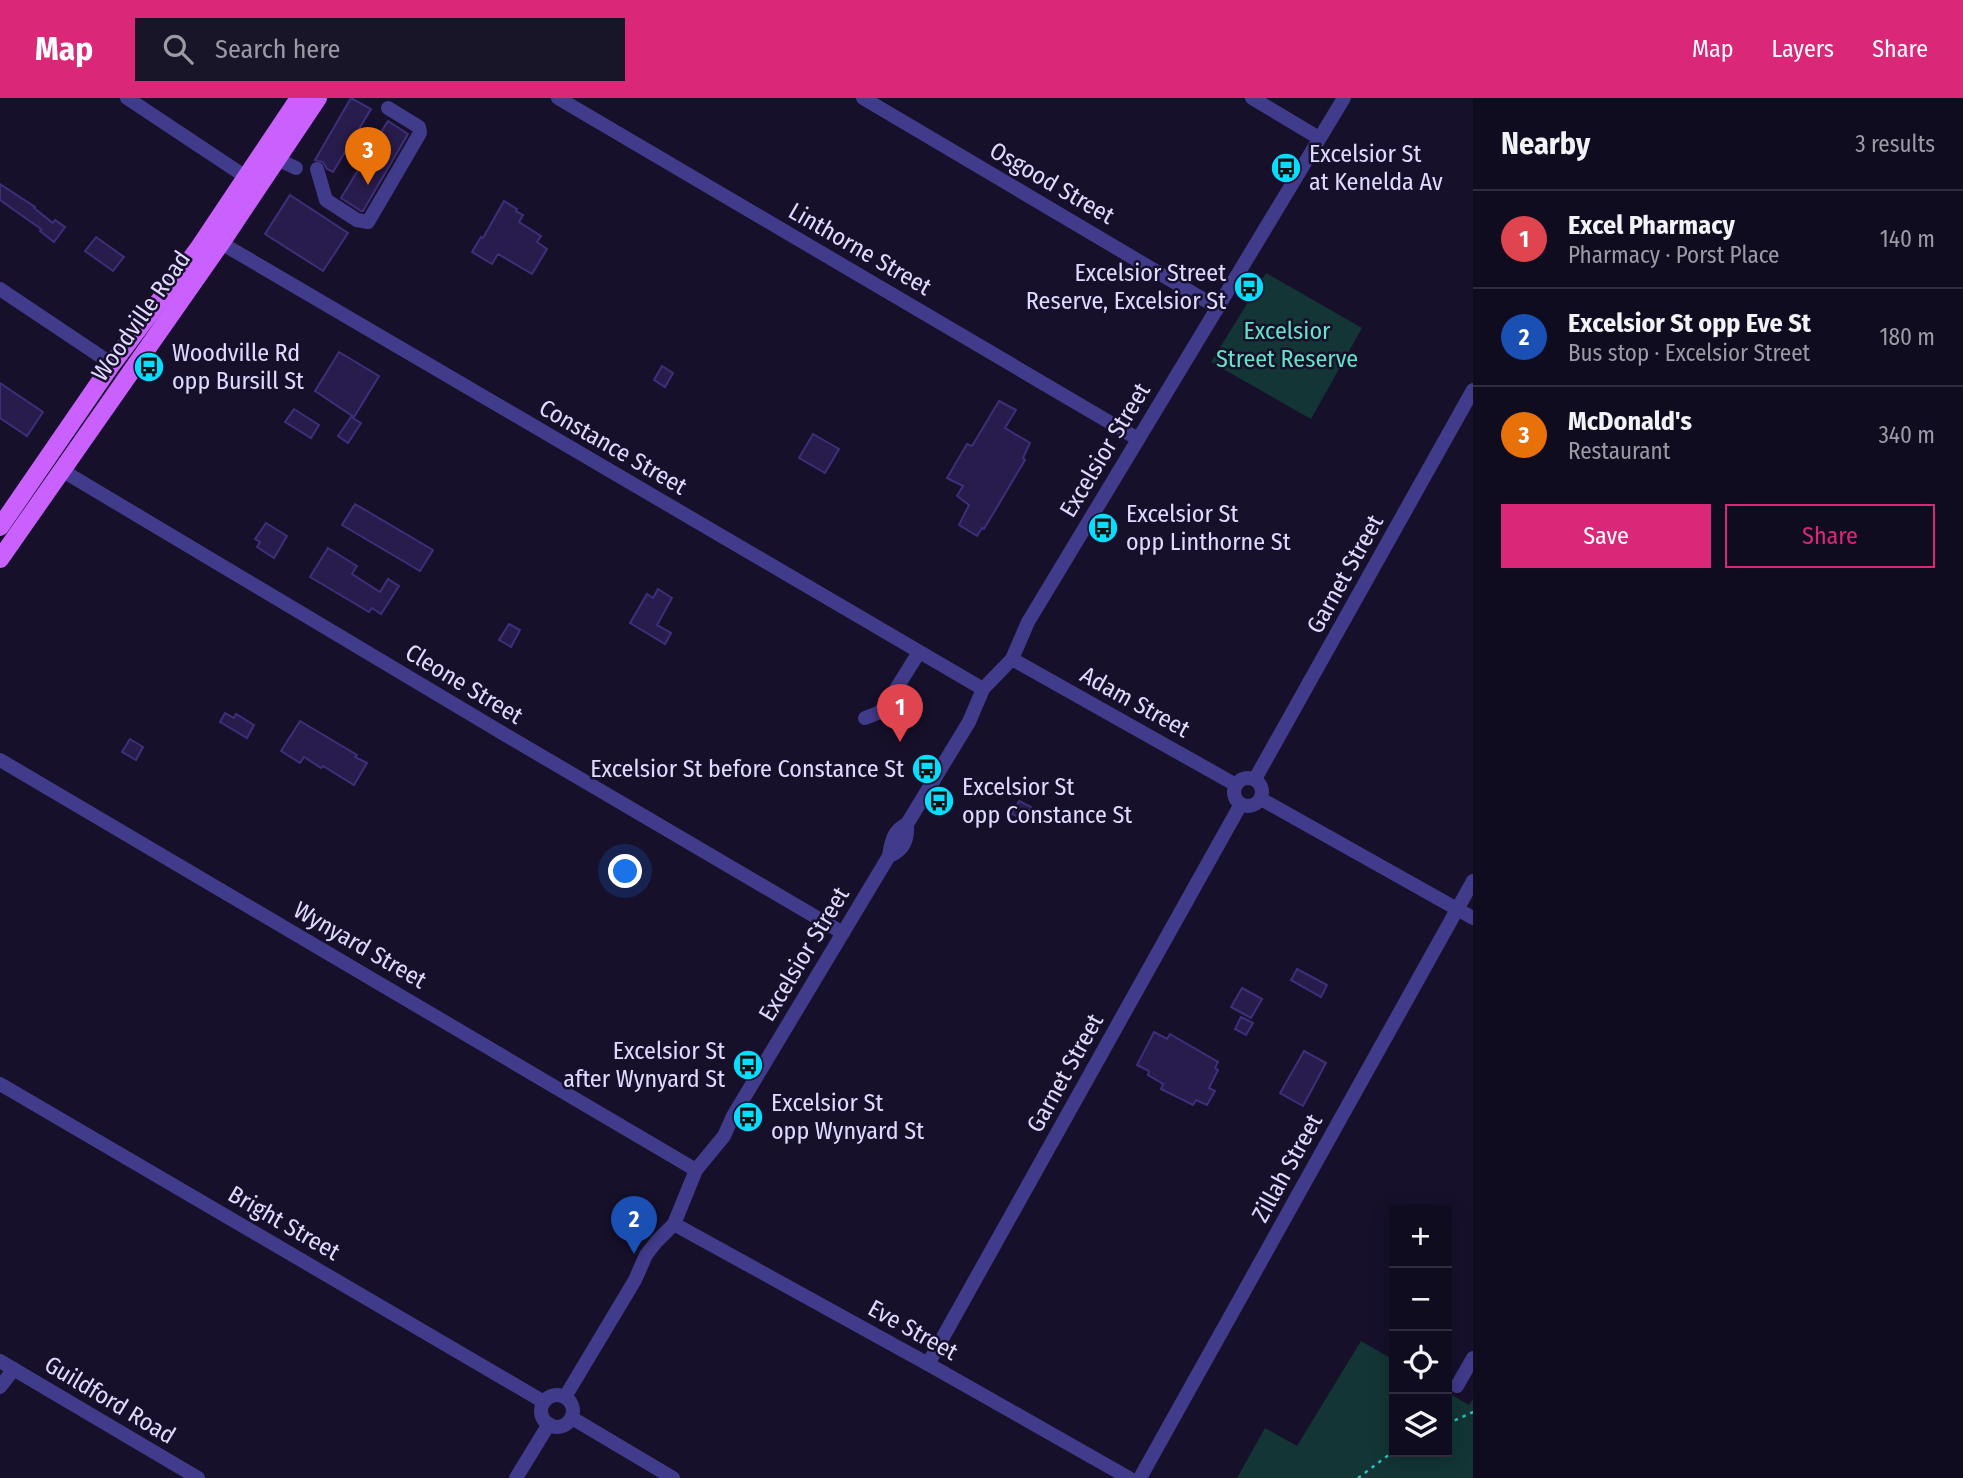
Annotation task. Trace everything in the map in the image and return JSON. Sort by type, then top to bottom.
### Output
[{"type":"main road","name":"Woodville Road","points":[[0,527],[112,364],[198,249],[299,98]]},
{"type":"main road","name":"Woodville Road","points":[[0,559],[221,243],[318,98]]},
{"type":"street","points":[[127,98],[246,177]]},
{"type":"street","name":"Linthorne Street","points":[[558,98],[1138,439]]},
{"type":"street","name":"Osgood Street","points":[[863,98],[1218,308]]},
{"type":"street","points":[[1252,98],[1320,138]]},
{"type":"street","name":"Excelsior Street","points":[[565,1396],[635,1280],[646,1255],[674,1224],[696,1170],[724,1136],[733,1116],[889,856],[897,829],[907,824],[969,722],[983,689],[1012,659],[1028,622],[1344,98]]},
{"type":"street","points":[[317,169],[327,200],[357,220],[368,222],[419,133],[419,127],[388,108]]},
{"type":"street","points":[[277,159],[296,168]]},
{"type":"street","name":"Constance Street","points":[[221,243],[983,689]]},
{"type":"street","points":[[0,289],[112,364]]},
{"type":"street","name":"Garnet Street","points":[[1255,779],[1473,390]]},
{"type":"street","name":"Cleone Street","points":[[63,471],[843,933]]},
{"type":"street","points":[[865,718],[885,707],[919,652]]},
{"type":"street","name":"Adam Street","points":[[1012,659],[1236,785]]},
{"type":"street","name":"Wynyard Street","points":[[0,760],[696,1170]]},
{"type":"street","points":[[1251,777],[1262,786],[1263,795],[1254,805],[1241,804],[1234,794],[1236,785],[1242,779],[1251,777]]},
{"type":"street","points":[[1261,799],[1473,918]]},
{"type":"street","name":"Garnet Street","points":[[928,1364],[1241,804]]},
{"type":"street","name":"Zillah Street","points":[[1140,1478],[1473,881]]},
{"type":"street","name":"Bright Street","points":[[0,1084],[544,1402]]},
{"type":"street","name":"Eve Street","points":[[674,1224],[1129,1478]]},
{"type":"street","points":[[1457,1386],[1473,1358]]},
{"type":"street","name":"Guildford Road","points":[[0,1361],[198,1478]]},
{"type":"street","points":[[0,1387],[14,1369]]},
{"type":"street","points":[[553,1395],[565,1396],[573,1406],[572,1418],[561,1426],[549,1424],[543,1419],[544,1402],[553,1395]]},
{"type":"street","points":[[572,1418],[673,1478]]},
{"type":"street","points":[[516,1478],[549,1424]]},
{"type":"path","points":[[1452,1422],[1473,1412]]},
{"type":"path","points":[[1358,1478],[1389,1455]]},
{"type":"green space","name":"Excelsior Street Reserve","points":[[1266,273],[1362,328],[1311,419],[1211,362]]},
{"type":"green space","points":[[1361,1341],[1389,1357],[1389,1457],[1452,1457],[1452,1395],[1469,1405],[1473,1399],[1473,1478],[1237,1478],[1265,1428],[1297,1446]]},
{"type":"building","points":[[351,98],[371,109],[333,172],[327,169],[323,162],[315,160]]},
{"type":"building","points":[[388,121],[408,134],[361,211],[341,198]]},
{"type":"building","points":[[0,184],[35,207],[53,223],[55,220],[65,227],[54,242],[40,231],[41,229],[0,200]]},
{"type":"building","points":[[290,195],[348,233],[323,271],[265,234]]},
{"type":"building","points":[[504,201],[523,215],[519,222],[541,236],[537,242],[547,249],[532,274],[498,254],[492,264],[472,252]]},
{"type":"building","points":[[96,237],[124,257],[113,271],[85,251]]},
{"type":"building","points":[[339,352],[379,376],[354,417],[315,391]]},
{"type":"building","points":[[662,366],[673,373],[665,387],[654,380]]},
{"type":"building","points":[[0,383],[43,412],[27,436],[0,418]]},
{"type":"building","points":[[999,401],[1016,410],[1005,428],[1030,443],[1023,458],[1025,460],[984,529],[982,528],[977,536],[959,525],[969,505],[957,496],[963,486],[947,478],[967,444],[972,446]]},
{"type":"building","points":[[294,409],[319,425],[311,438],[285,422]]},
{"type":"building","points":[[351,417],[361,423],[348,443],[338,436]]},
{"type":"building","points":[[813,434],[839,449],[825,473],[799,458]]},
{"type":"building","points":[[355,504],[433,550],[420,571],[342,525]]},
{"type":"building","points":[[266,523],[287,536],[274,558],[257,547],[260,542],[255,539]]},
{"type":"building","points":[[328,548],[357,566],[352,574],[380,592],[388,579],[399,586],[381,614],[372,608],[369,612],[310,577]]},
{"type":"building","points":[[658,589],[672,598],[657,625],[671,633],[665,644],[630,623],[647,594],[653,598]]},
{"type":"building","points":[[509,624],[520,630],[511,647],[499,640]]},
{"type":"building","points":[[225,713],[234,718],[236,714],[254,725],[247,738],[220,722]]},
{"type":"building","points":[[300,721],[367,763],[354,785],[304,757],[300,763],[281,751]]},
{"type":"building","points":[[130,739],[143,747],[136,760],[122,752]]},
{"type":"building","points":[[1019,801],[1031,807],[1024,820],[1012,814]]},
{"type":"building","points":[[1297,969],[1327,985],[1321,997],[1291,980]]},
{"type":"building","points":[[1242,988],[1262,999],[1251,1018],[1231,1007]]},
{"type":"building","points":[[1241,1017],[1253,1023],[1246,1035],[1235,1029]]},
{"type":"building","points":[[1154,1032],[1167,1039],[1170,1034],[1218,1062],[1215,1068],[1218,1070],[1209,1088],[1215,1091],[1207,1105],[1196,1100],[1193,1105],[1161,1089],[1163,1084],[1148,1075],[1149,1071],[1137,1065]]},
{"type":"building","points":[[1304,1051],[1326,1063],[1303,1106],[1280,1093]]},
{"type":"place","name":"Excelsior St at Kenelda Av","points":[[1286,168]]},
{"type":"place","name":"McDonald's","points":[[368,185]]},
{"type":"place","name":"Excelsior Street Reserve, Excelsior St","points":[[1249,287]]},
{"type":"place","name":"Woodville Rd opp Bursill St","points":[[149,367]]},
{"type":"place","name":"Excelsior St opp Linthorne St","points":[[1103,528]]},
{"type":"place","name":"Excel Pharmacy","points":[[900,742]]},
{"type":"place","name":"Excelsior St before Constance St","points":[[927,769]]},
{"type":"place","name":"Excelsior St opp Constance St","points":[[939,801]]},
{"type":"place","name":"Excelsior St after Wynyard St","points":[[748,1065]]},
{"type":"place","name":"Excelsior St opp Wynyard St","points":[[748,1117]]},
{"type":"place","name":"Excelsior St opp Eve St","points":[[634,1254]]}]
